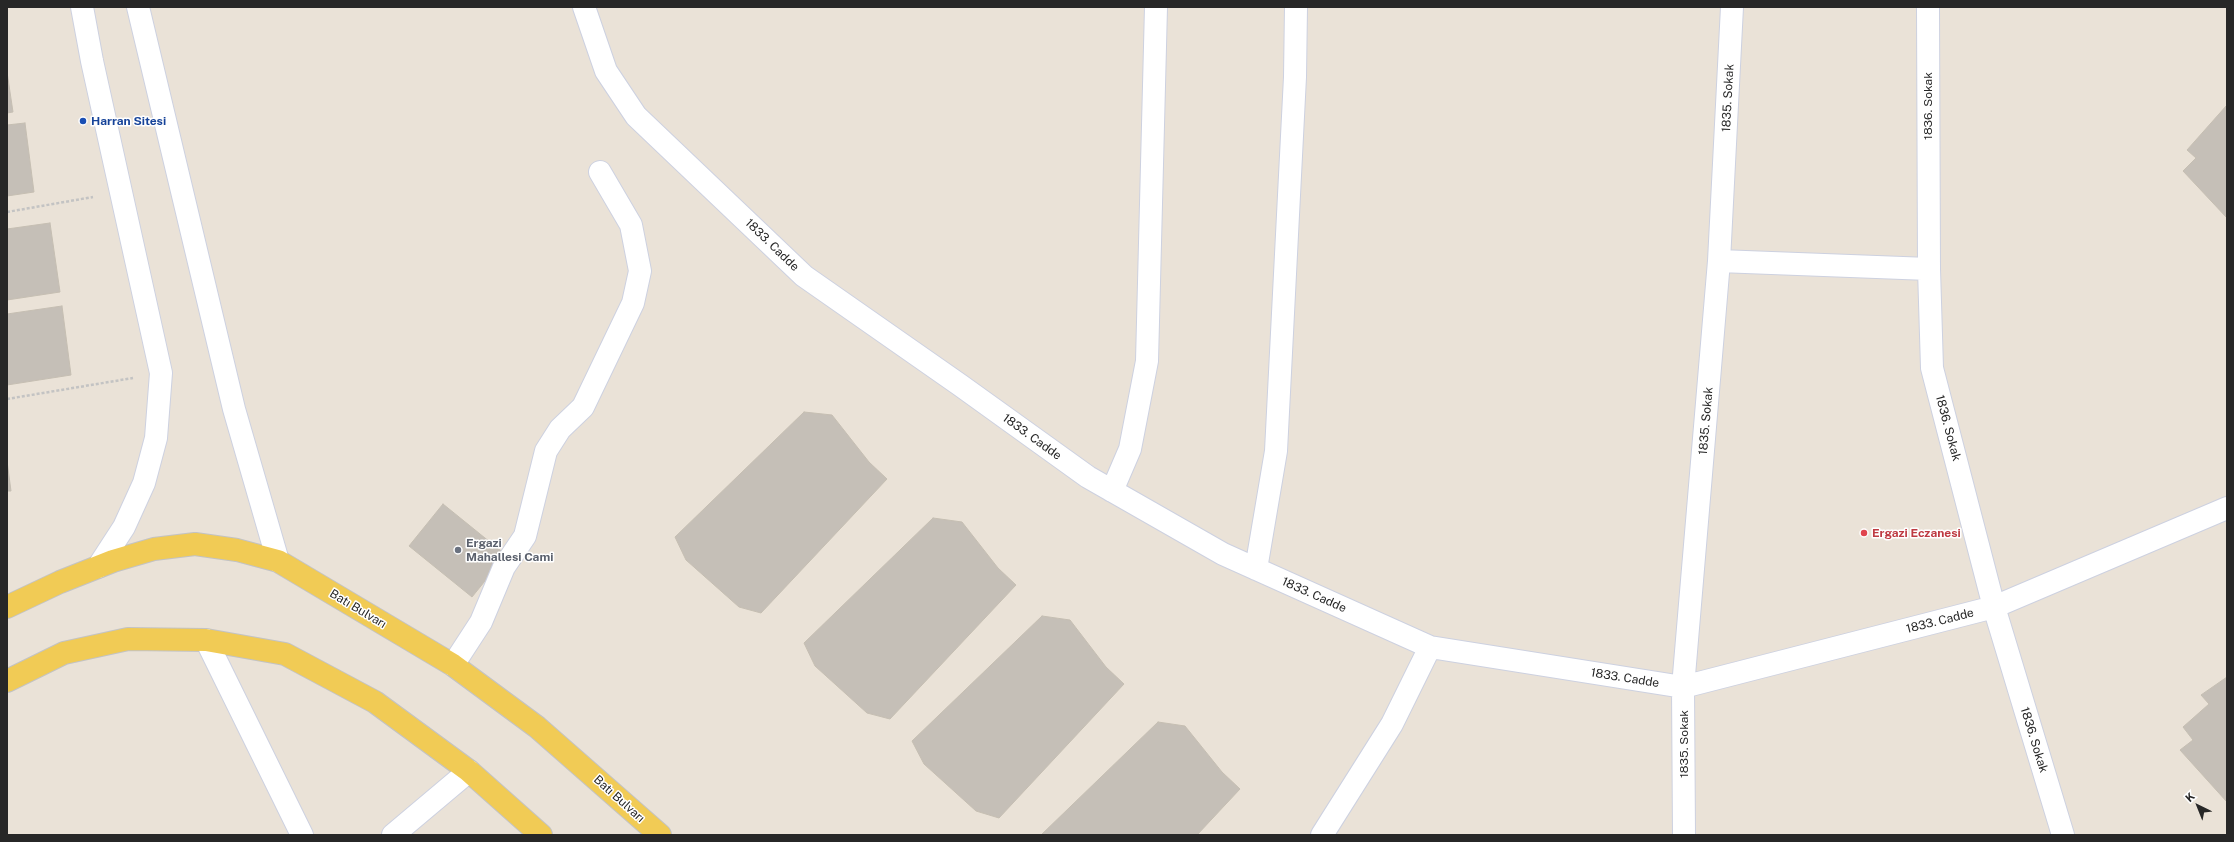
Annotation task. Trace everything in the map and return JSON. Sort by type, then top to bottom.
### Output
[{"type":"main road","name":"Batı Bulvarı","points":[[7,607],[60,582],[113,561],[154,550],[195,544],[237,550],[278,561],[454,665],[537,727],[660,835]]},
{"type":"main road","points":[[7,680],[64,653],[128,639],[206,640],[285,654],[375,702],[469,771],[541,835]]},
{"type":"street","points":[[82,7],[92,62],[161,373],[156,438],[144,483],[124,527],[98,567]]},
{"type":"street","points":[[138,7],[234,410],[278,561]]},
{"type":"street","name":"1833. Cadde","points":[[584,7],[606,71],[636,116],[804,276],[960,384],[1088,477],[1223,554],[1430,647],[1683,687],[1994,607],[2227,508]]},
{"type":"street","points":[[1112,491],[1130,449],[1147,361],[1156,7]]},
{"type":"street","points":[[1256,569],[1276,451],[1296,76],[1296,7]]},
{"type":"street","name":"1835. Sokak","points":[[1684,835],[1683,687],[1719,261],[1732,7]]},
{"type":"street","name":"1836. Sokak","points":[[1928,7],[1929,269],[1932,368],[1994,607],[2063,835]]},
{"type":"street","points":[[454,665],[480,622],[504,567],[525,536],[546,451],[560,430],[583,407],[633,304],[640,271],[631,225],[600,172]]},
{"type":"street","points":[[1719,261],[1929,269]]},
{"type":"street","points":[[206,640],[302,835]]},
{"type":"street","points":[[1322,835],[1392,724],[1430,647]]},
{"type":"street","points":[[393,835],[469,771]]},
{"type":"path","points":[[7,212],[122,192]]},
{"type":"path","points":[[7,399],[161,373]]},
{"type":"building","points":[[7,72],[13,112],[7,113]]},
{"type":"building","points":[[2227,105],[2227,218],[2183,171],[2196,158],[2187,150]]},
{"type":"building","points":[[25,123],[34,192],[7,196],[7,125]]},
{"type":"building","points":[[50,223],[60,292],[7,300],[7,229]]},
{"type":"building","points":[[62,306],[71,375],[7,385],[7,314]]},
{"type":"building","points":[[804,412],[832,415],[869,462],[887,479],[761,613],[739,607],[686,560],[675,537]]},
{"type":"building","points":[[7,461],[11,491],[7,491]]},
{"type":"building","name":"Ergazi Mahallesi Cami","points":[[443,504],[506,555],[472,597],[409,546]]},
{"type":"building","points":[[933,518],[962,522],[998,568],[1016,585],[890,719],[867,713],[815,666],[804,643]]},
{"type":"building","points":[[1042,616],[1070,620],[1106,667],[1124,684],[999,818],[976,811],[924,764],[912,741]]},
{"type":"building","points":[[2227,677],[2227,802],[2180,750],[2193,740],[2183,727],[2209,704],[2201,695]]},
{"type":"building","points":[[1158,722],[1185,726],[1222,772],[1240,789],[1197,835],[1041,835]]},
{"type":"place","name":"Harran Sitesi","points":[[83,121]]},
{"type":"place","name":"Ergazi Eczanesi","points":[[1864,533]]},
{"type":"place","name":"Ergazi Mahallesi Cami","points":[[458,550]]}]
